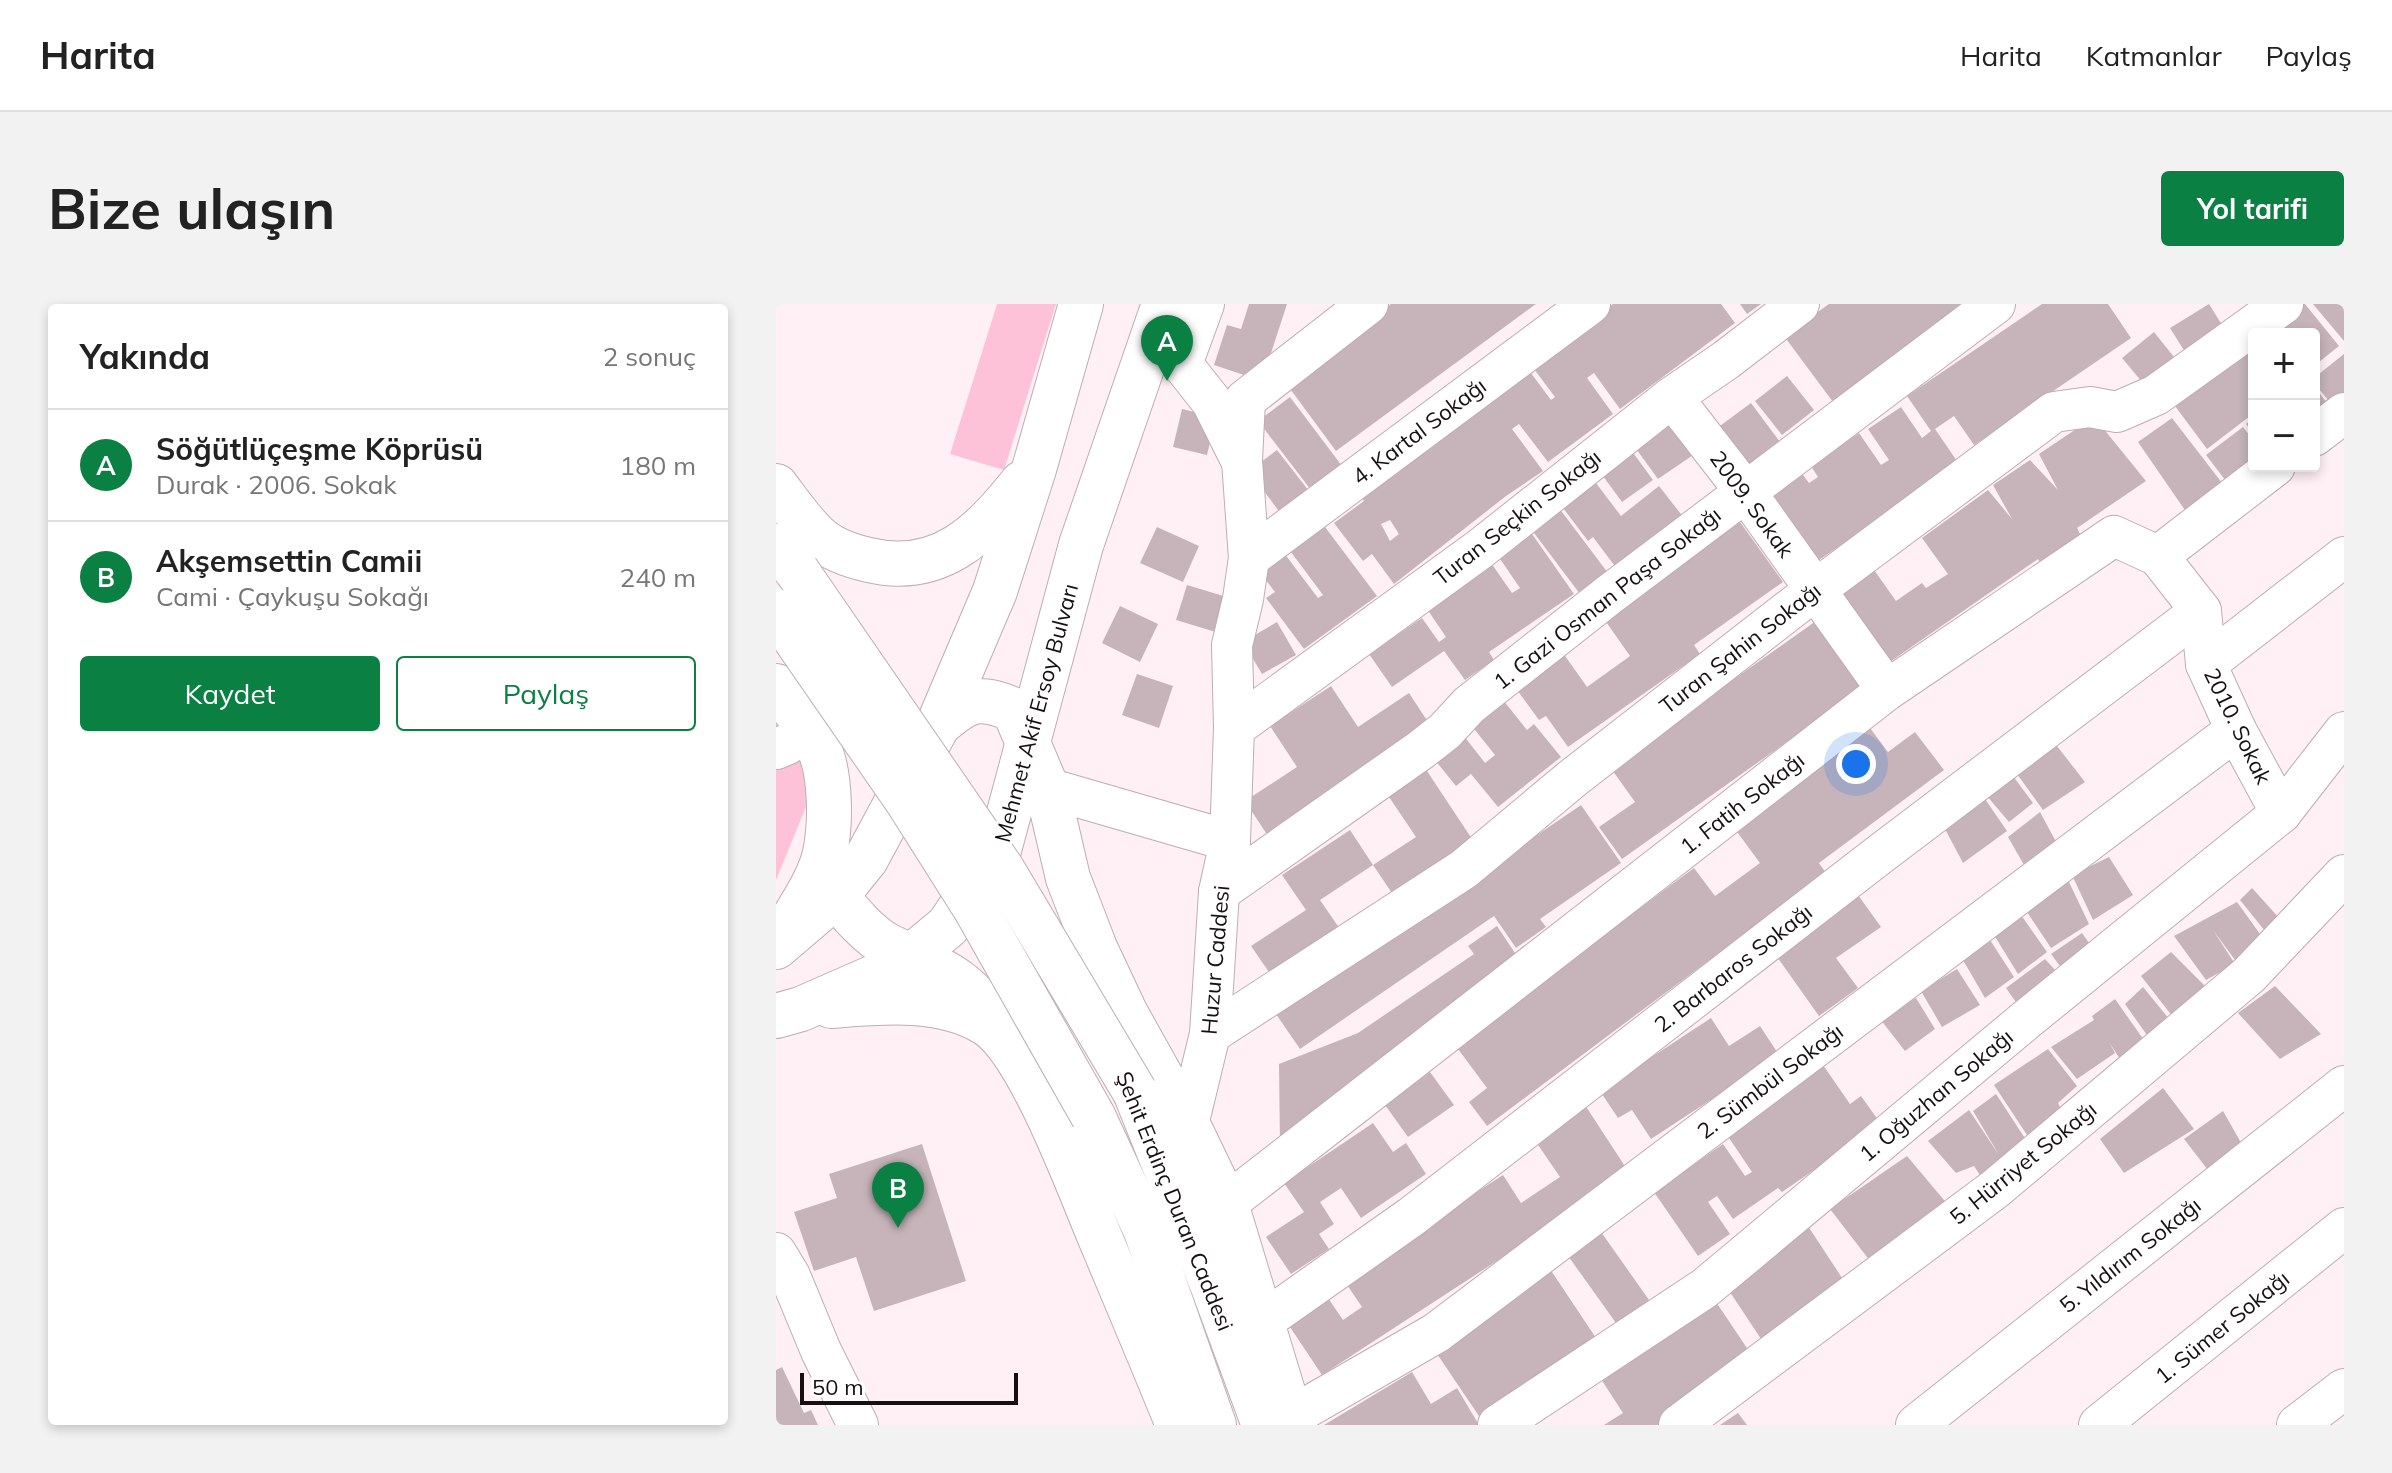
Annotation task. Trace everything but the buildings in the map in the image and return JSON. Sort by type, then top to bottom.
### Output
[{"type":"main road","points":[[777,946],[837,895],[866,859],[938,725],[995,591],[1081,304]]},
{"type":"main road","name":"Mehmet Akif Ersoy Bulvarı","points":[[788,1012],[888,971],[912,956],[948,926],[999,850],[1081,545],[1164,304]]},
{"type":"main road","points":[[776,486],[819,538],[847,555],[878,562],[908,564],[935,558],[960,545],[992,521],[1034,469]]},
{"type":"main road","name":"Şehit Erdinç Duran Caddesi","points":[[786,559],[1002,869],[1135,1092],[1212,1284],[1283,1422]]},
{"type":"main road","name":"Şehit Erdinç Duran Caddesi","points":[[776,611],[908,802],[975,908],[1093,1116],[1146,1231],[1214,1425]]},
{"type":"main road","points":[[776,686],[812,734],[820,751],[827,776],[828,809],[825,854],[814,882],[777,946]]},
{"type":"main road","points":[[938,725],[961,705],[991,700],[1014,710],[1029,740],[1047,788],[1068,878],[1095,948],[1126,1014],[1188,1125],[1226,1204],[1262,1322],[1283,1422]]},
{"type":"main road","points":[[825,854],[837,895],[883,943],[940,968],[964,986],[983,1004],[995,1031]]},
{"type":"main road","points":[[788,1012],[881,1002],[926,1004],[962,1011],[995,1031],[1023,1067],[1064,1152],[1178,1425]]},
{"type":"street","points":[[1204,304],[1182,364],[1212,402],[1242,461]]},
{"type":"street","name":"Huzur Caddesi","points":[[1188,1125],[1210,1034],[1219,892],[1230,841],[1234,728],[1232,645],[1249,558],[1242,461],[1245,400],[1368,304]]},
{"type":"street","name":"4. Kartal Sokağı","points":[[1249,558],[1590,304]]},
{"type":"street","name":"Turan Seçkin Sokağı","points":[[1234,728],[1480,549],[1672,397],[1799,304]]},
{"type":"street","name":"1. Gazi Osman Paşa Sokağı","points":[[1219,892],[1422,749],[1445,731],[1469,705],[1610,594],[1995,304]]},
{"type":"street","name":"Turan Şahin Sokağı","points":[[1210,1034],[1464,869],[1573,778],[1815,590],[2054,412],[2090,407],[2117,412],[2156,395],[2283,304]]},
{"type":"street","name":"2009. Sokak","points":[[1672,397],[1745,491],[1887,690]]},
{"type":"street","points":[[2320,431],[2344,413]]},
{"type":"street","points":[[2201,611],[2158,556],[2267,472]]},
{"type":"street","name":"1. Fatih Sokağı","points":[[1226,1204],[1887,690],[2114,536],[2158,556]]},
{"type":"street","points":[[2206,664],[2344,557]]},
{"type":"street","name":"2010. Sokak","points":[[2201,611],[2206,664],[2236,730],[2281,813]]},
{"type":"street","name":"2. Barbaros Sokağı","points":[[1262,1322],[1458,1181],[1879,855],[2201,611]]},
{"type":"street","name":"2. Sümbül Sokağı","points":[[1283,1422],[1436,1333],[2236,730]]},
{"type":"street","name":"1. Oğuzhan Sokağı","points":[[1498,1425],[1705,1288],[2027,1019],[2281,813],[2344,732]]},
{"type":"street","points":[[1047,788],[1230,841]]},
{"type":"street","name":"5. Hürriyet Sokağı","points":[[1679,1425],[1995,1189],[2249,975],[2344,875]]},
{"type":"street","name":"5. Yıldırım Sokağı","points":[[1916,1425],[2344,1086]]},
{"type":"street","name":"1. Sümer Sokağı","points":[[2099,1425],[2344,1228]]},
{"type":"street","points":[[781,1270],[858,1425]]},
{"type":"street","points":[[2297,1425],[2344,1389]]},
{"type":"shaded area","points":[[997,304],[1056,304],[1004,470],[950,454]]},
{"type":"shaded area","points":[[776,699],[813,790],[776,880]]},
{"type":"place","name":"Söğütlüçeşme Köprüsü","points":[[1167,381]]},
{"type":"place","name":"Akşemsettin Camii","points":[[898,1228]]}]
